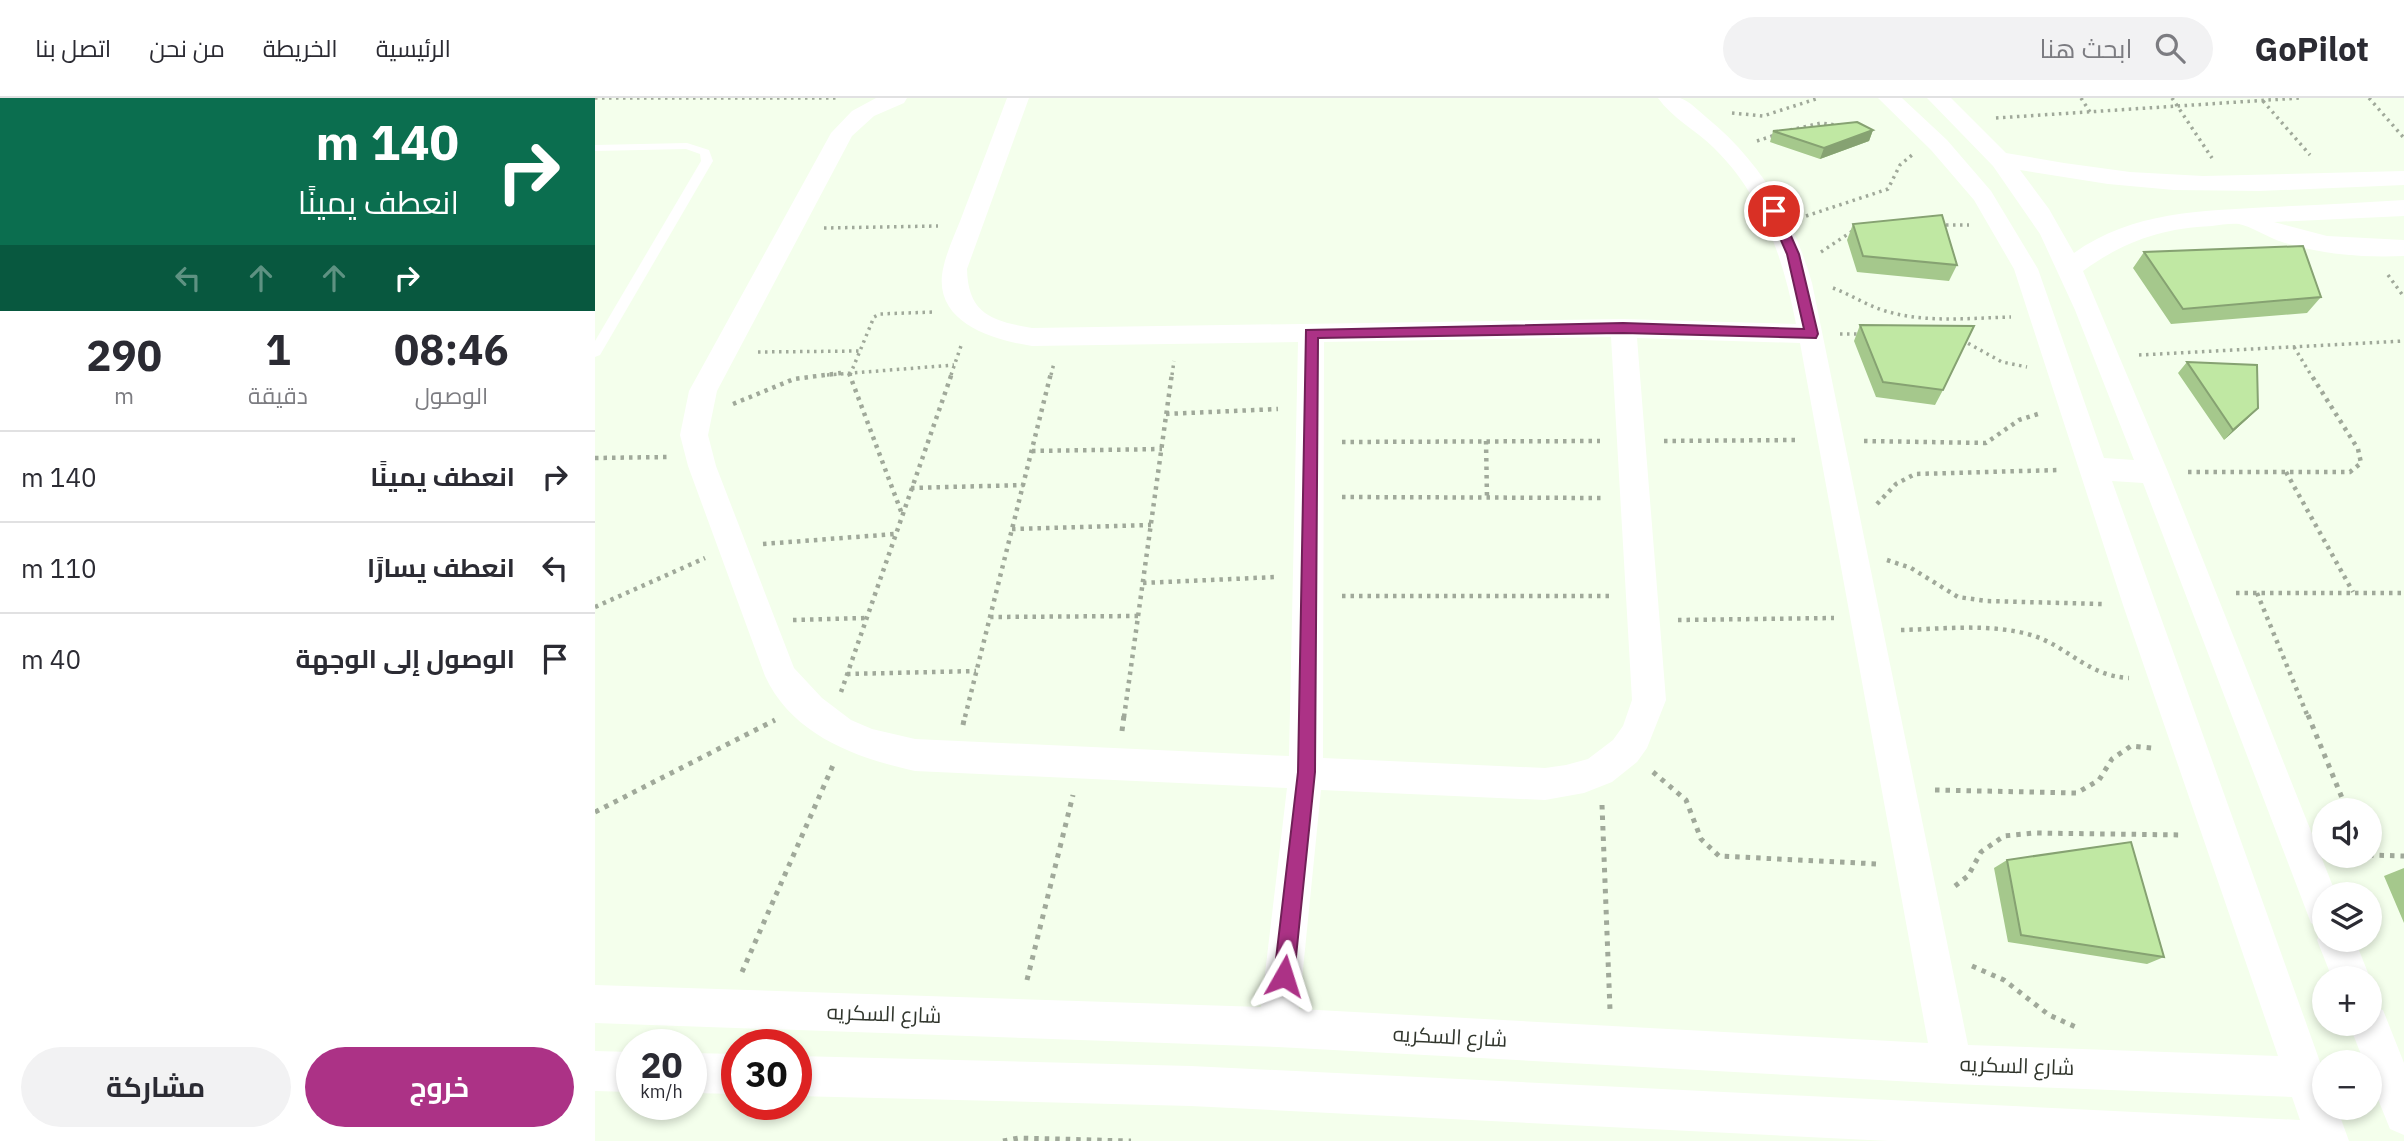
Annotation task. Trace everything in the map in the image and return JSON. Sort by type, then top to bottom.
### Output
[{"type":"street","points":[[895,98],[863,113],[842,133],[703,391],[695,435],[781,676],[804,705],[837,731],[891,750],[915,755],[1545,784],[1576,781],[1600,770],[1627,751],[1642,726],[1649,700],[1623,328]]},
{"type":"street","points":[[1018,98],[970,226],[955,269],[953,284],[957,298],[968,313],[987,327],[1008,334],[1061,337],[1623,328],[1811,334]]},
{"type":"street","points":[[1669,98],[1729,150],[1751,175],[1781,224],[1793,254],[1802,287],[1952,1063]]},
{"type":"street","points":[[1889,98],[1939,145],[1983,196],[2026,269],[2190,752],[2329,1141]]},
{"type":"street","points":[[1938,98],[1963,120],[1999,159],[2051,232],[2070,268],[2154,472],[2313,882]]},
{"type":"street","points":[[1999,159],[2117,178],[2229,184],[2404,178]]},
{"type":"street","points":[[2070,268],[2102,245],[2142,228],[2189,219],[2404,208]]},
{"type":"street","points":[[2238,216],[2269,230],[2303,239],[2371,250],[2404,248]]},
{"type":"street","points":[[1278,1027],[1306,772],[1311,333]]},
{"type":"street","points":[[2092,469],[2154,472]]},
{"type":"street","name":"شارع السكريه","points":[[595,1004],[1278,1027],[1952,1063],[2305,1077]]},
{"type":"street","points":[[2373,1036],[2404,1115]]},
{"type":"street","points":[[595,1071],[616,1072]]},
{"type":"street","points":[[812,1076],[1191,1086],[2303,1141]]},
{"type":"lane","points":[[595,148],[698,147],[705,152],[707,161],[595,352]]},
{"type":"path","points":[[595,98],[895,98]]},
{"type":"path","points":[[1694,120],[1712,113],[1763,116],[1819,98]]},
{"type":"path","points":[[2081,98],[2089,112]]},
{"type":"path","points":[[2172,98],[2229,184]]},
{"type":"path","points":[[1963,120],[2299,98]]},
{"type":"path","points":[[2369,98],[2404,138]]},
{"type":"path","points":[[2263,100],[2333,181]]},
{"type":"path","points":[[1729,150],[1804,125],[1840,125]]},
{"type":"path","points":[[1781,224],[1888,189],[1896,179],[1897,167],[1904,158],[1939,145]]},
{"type":"path","points":[[1933,225],[2001,224]]},
{"type":"path","points":[[790,229],[970,226]]},
{"type":"path","points":[[1793,254],[1816,254],[1858,228]]},
{"type":"path","points":[[1802,287],[1829,287],[1851,293],[1889,313],[1911,316],[2043,318]]},
{"type":"path","points":[[726,1008],[837,731],[847,674],[954,365],[968,313],[880,314],[873,317],[849,372],[902,515]]},
{"type":"path","points":[[1811,334],[1866,334]]},
{"type":"path","points":[[1118,763],[1178,335]]},
{"type":"path","points":[[955,756],[1061,337]]},
{"type":"path","points":[[1958,338],[1997,359],[2019,367],[2058,365]]},
{"type":"path","points":[[2108,357],[2404,341]]},
{"type":"path","points":[[2154,472],[2350,472],[2361,463],[2358,449],[2294,347]]},
{"type":"path","points":[[723,352],[859,351]]},
{"type":"path","points":[[595,458],[666,457],[695,435],[794,379],[849,372],[954,365]]},
{"type":"path","points":[[1166,414],[1311,408]]},
{"type":"path","points":[[1310,442],[1831,440],[1986,443],[2004,434],[2015,421],[2032,412],[2074,415]]},
{"type":"path","points":[[1486,441],[1487,498]]},
{"type":"path","points":[[1032,451],[1162,449]]},
{"type":"path","points":[[1845,512],[1866,510],[1885,499],[1896,484],[1915,474],[2092,469]]},
{"type":"path","points":[[2286,472],[2353,593]]},
{"type":"path","points":[[911,488],[1024,485]]},
{"type":"path","points":[[1310,497],[1635,498]]},
{"type":"path","points":[[1012,529],[1151,525]]},
{"type":"path","points":[[1854,557],[1885,559],[1911,568],[1933,584],[1968,598],[1986,601],[2139,605]]},
{"type":"path","points":[[1143,583],[1308,586],[1868,624],[2007,630],[2035,636],[2085,667],[2112,679],[2164,677]]},
{"type":"path","points":[[2201,592],[2404,593]]},
{"type":"path","points":[[2257,593],[2342,798]]},
{"type":"path","points":[[990,617],[1138,616]]},
{"type":"path","points":[[760,621],[866,618]]},
{"type":"path","points":[[847,674],[976,671]]},
{"type":"path","points":[[595,812],[804,705]]},
{"type":"path","points":[[1899,789],[2077,793],[2099,780],[2112,759],[2131,746],[2190,752]]},
{"type":"path","points":[[1627,751],[1681,794],[1689,806],[1700,841],[1719,856],[1917,881],[1946,893],[1968,876],[1981,852],[2004,836],[2034,833],[2219,835]]},
{"type":"path","points":[[1017,1018],[1081,761]]},
{"type":"path","points":[[1600,770],[1611,1045]]},
{"type":"path","points":[[2382,855],[2404,856]]},
{"type":"path","points":[[1933,962],[1972,967],[2006,981],[2035,1005],[2067,1025],[2091,1031]]},
{"type":"path","points":[[1003,1141],[1019,1138],[1131,1141]]},
{"type":"building","points":[[1857,122],[1873,130],[1824,148],[1773,131]]},
{"type":"building","points":[[1942,215],[1957,265],[1863,256],[1853,224]]},
{"type":"building","points":[[2303,246],[2321,297],[2183,309],[2144,252]]},
{"type":"building","points":[[1860,325],[1974,326],[1943,390],[1883,382]]},
{"type":"building","points":[[2187,362],[2257,365],[2258,408],[2233,430]]},
{"type":"building","points":[[2131,842],[2164,957],[2021,935],[2007,860]]},
{"type":"route","points":[[1284,976],[1306,772],[1311,333],[1623,328],[1811,334],[1793,254],[1774,211]]}]
